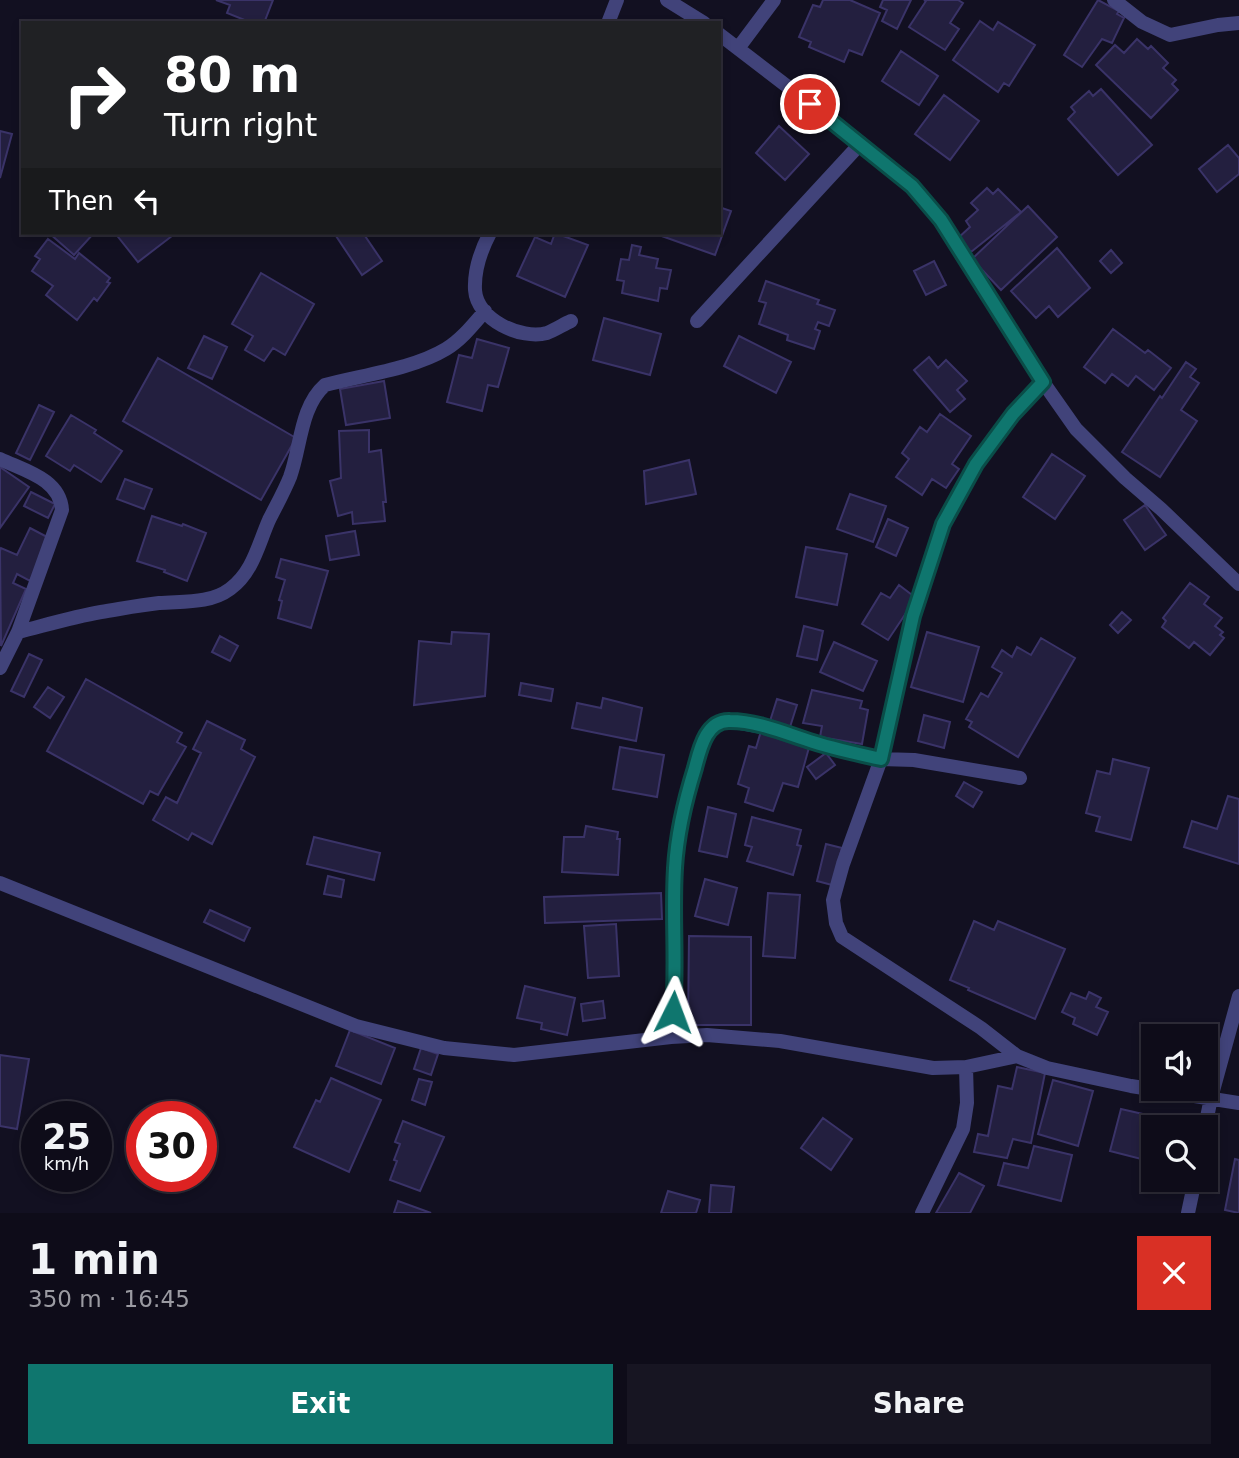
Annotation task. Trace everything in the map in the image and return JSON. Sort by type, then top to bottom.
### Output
[{"type":"street","points":[[609,21],[617,0]]},
{"type":"street","points":[[667,0],[701,21]]},
{"type":"street","points":[[739,47],[774,0]]},
{"type":"street","points":[[1114,0],[1142,22],[1170,35],[1239,23]]},
{"type":"street","points":[[721,35],[861,143],[912,186],[941,220],[1043,382],[1076,429],[1239,584]]},
{"type":"street","points":[[697,321],[861,143]]},
{"type":"street","points":[[489,235],[476,269],[475,294],[485,312],[502,327],[525,335],[547,333],[571,321]]},
{"type":"street","points":[[19,632],[99,612],[158,603],[194,602],[229,590],[242,579],[256,556],[267,524],[289,479],[307,411],[315,394],[325,385],[421,360],[446,349],[485,312]]},
{"type":"street","points":[[1043,382],[1013,414],[976,464],[943,524],[913,616],[881,759],[843,864],[833,900],[836,923],[842,937],[981,1028],[1017,1056],[1047,1068],[1141,1086]]},
{"type":"street","points":[[0,460],[54,486],[61,497],[62,510],[19,632],[0,668]]},
{"type":"street","points":[[671,1037],[675,988],[675,866],[691,781],[700,750],[711,728],[730,721],[743,723],[767,727],[840,750],[881,759],[914,760],[1020,778]]},
{"type":"street","points":[[0,883],[356,1026],[422,1043],[514,1055],[708,1035],[780,1041],[933,1068],[966,1067],[1017,1056]]},
{"type":"street","points":[[1218,1072],[1239,996]]},
{"type":"street","points":[[922,1213],[963,1129],[967,1103],[966,1067]]},
{"type":"street","points":[[1218,1099],[1239,1103]]},
{"type":"street","points":[[1188,1213],[1192,1192]]},
{"type":"building","points":[[216,0],[273,0],[265,21],[247,21],[227,13],[230,5]]},
{"type":"building","points":[[823,0],[850,0],[880,13],[862,55],[849,50],[844,62],[809,47],[811,42],[799,37],[813,5],[820,7]]},
{"type":"building","points":[[883,0],[911,0],[897,29],[882,21],[887,10],[880,7]]},
{"type":"building","points":[[924,0],[958,0],[963,3],[950,23],[959,29],[945,50],[909,27],[926,1]]},
{"type":"building","points":[[1098,0],[1119,11],[1117,14],[1124,18],[1112,43],[1102,39],[1082,67],[1064,55]]},
{"type":"building","points":[[980,21],[993,30],[998,22],[1035,45],[1009,86],[1004,83],[998,92],[953,60]]},
{"type":"building","points":[[1137,39],[1148,49],[1151,46],[1168,63],[1163,68],[1176,80],[1172,84],[1178,90],[1151,118],[1096,65],[1115,45],[1124,53]]},
{"type":"building","points":[[901,51],[938,76],[919,105],[882,81]]},
{"type":"building","points":[[1101,89],[1152,145],[1118,175],[1068,119],[1075,112],[1071,107],[1089,91],[1093,96]]},
{"type":"building","points":[[944,95],[979,121],[950,160],[915,134]]},
{"type":"building","points":[[779,126],[809,154],[785,180],[756,153]]},
{"type":"building","points":[[0,131],[12,134],[0,178]]},
{"type":"building","points":[[1228,145],[1239,158],[1239,174],[1217,192],[1199,169]]},
{"type":"building","points":[[987,188],[993,194],[998,189],[1021,212],[971,252],[958,238],[970,227],[966,221],[978,210],[971,203]]},
{"type":"building","points":[[1028,206],[1057,237],[1001,290],[972,259]]},
{"type":"building","points":[[721,208],[731,211],[715,255],[659,235],[721,235]]},
{"type":"building","points":[[51,235],[92,235],[74,255]]},
{"type":"building","points":[[117,235],[172,236],[138,262]]},
{"type":"building","points":[[335,235],[364,235],[382,261],[362,275]]},
{"type":"building","points":[[554,235],[560,235],[588,245],[565,297],[517,276],[535,237],[551,244]]},
{"type":"building","points":[[48,239],[75,259],[79,253],[110,278],[107,282],[110,283],[97,301],[94,298],[77,320],[46,295],[53,286],[32,271],[40,259],[35,256]]},
{"type":"building","points":[[632,245],[641,247],[639,255],[658,259],[656,268],[671,270],[667,289],[660,288],[658,301],[622,293],[624,281],[617,280],[621,259],[629,260]]},
{"type":"building","points":[[1057,248],[1090,288],[1058,317],[1049,306],[1036,318],[1011,291]]},
{"type":"building","points":[[1111,250],[1122,263],[1111,273],[1100,261]]},
{"type":"building","points":[[934,261],[946,285],[926,295],[914,271]]},
{"type":"building","points":[[261,273],[314,304],[285,355],[273,348],[264,361],[245,350],[253,336],[232,324]]},
{"type":"building","points":[[766,281],[819,300],[817,304],[835,310],[829,326],[818,322],[815,329],[820,331],[814,349],[787,340],[788,335],[759,324],[766,303],[759,301]]},
{"type":"building","points":[[604,318],[661,334],[650,375],[593,360]]},
{"type":"building","points":[[1113,329],[1145,353],[1148,350],[1171,368],[1154,390],[1136,376],[1128,386],[1112,374],[1105,383],[1084,367]]},
{"type":"building","points":[[204,336],[227,347],[212,379],[188,368]]},
{"type":"building","points":[[739,336],[791,362],[776,393],[724,366]]},
{"type":"building","points":[[477,339],[509,348],[498,387],[488,385],[482,411],[447,402],[459,355],[472,358]]},
{"type":"building","points":[[929,357],[938,368],[946,360],[967,381],[957,390],[965,399],[950,412],[914,370]]},
{"type":"building","points":[[158,358],[296,438],[261,500],[123,421]]},
{"type":"building","points":[[1186,362],[1196,369],[1190,377],[1199,383],[1181,410],[1197,421],[1160,477],[1122,452]]},
{"type":"building","points":[[384,381],[390,418],[346,425],[340,389]]},
{"type":"building","points":[[39,405],[54,412],[30,460],[16,453]]},
{"type":"building","points":[[940,414],[971,436],[952,464],[959,469],[946,488],[932,479],[922,495],[896,477],[909,459],[902,453],[920,427],[927,432]]},
{"type":"building","points":[[71,415],[96,430],[94,433],[122,451],[101,482],[74,465],[70,471],[46,456]]},
{"type":"building","points":[[369,430],[369,452],[381,450],[385,521],[353,524],[352,512],[338,516],[330,481],[341,478],[339,431]]},
{"type":"building","points":[[1052,454],[1085,476],[1055,519],[1023,497]]},
{"type":"building","points":[[689,460],[696,494],[646,504],[644,471]]},
{"type":"building","points":[[0,467],[29,487],[0,528]]},
{"type":"building","points":[[125,479],[152,489],[144,509],[117,499]]},
{"type":"building","points":[[31,492],[55,504],[48,518],[24,506]]},
{"type":"building","points":[[850,494],[886,506],[873,542],[837,529]]},
{"type":"building","points":[[1145,505],[1166,535],[1145,550],[1124,520]]},
{"type":"building","points":[[152,516],[206,533],[187,581],[137,561]]},
{"type":"building","points":[[888,519],[908,528],[896,556],[876,547]]},
{"type":"building","points":[[30,528],[51,539],[30,581],[17,574],[13,583],[26,589],[1,646],[0,551],[1,548],[17,555]]},
{"type":"building","points":[[355,531],[359,555],[330,560],[326,536]]},
{"type":"building","points":[[806,547],[847,554],[837,605],[796,597]]},
{"type":"building","points":[[281,559],[328,571],[311,628],[278,618],[282,601],[279,600],[285,580],[276,577]]},
{"type":"building","points":[[1190,583],[1209,597],[1204,604],[1222,618],[1215,626],[1223,632],[1220,635],[1224,638],[1210,655],[1194,642],[1189,648],[1162,627],[1166,621],[1163,618]]},
{"type":"building","points":[[899,585],[916,598],[888,640],[862,624],[881,593],[890,598]]},
{"type":"building","points":[[1122,612],[1131,620],[1118,633],[1110,625]]},
{"type":"building","points":[[804,626],[823,631],[817,660],[797,656]]},
{"type":"building","points":[[452,632],[489,634],[485,696],[414,705],[419,641],[451,644]]},
{"type":"building","points":[[927,632],[979,647],[963,702],[911,687]]},
{"type":"building","points":[[220,636],[238,646],[230,661],[212,652]]},
{"type":"building","points":[[1041,638],[1075,658],[1018,757],[969,727],[972,722],[966,719],[981,693],[988,697],[1002,673],[992,667],[1002,650],[1012,657],[1017,647],[1031,655]]},
{"type":"building","points":[[834,642],[877,661],[863,691],[820,672]]},
{"type":"building","points":[[29,654],[42,660],[24,697],[11,691]]},
{"type":"building","points":[[86,679],[182,733],[177,742],[186,747],[158,795],[150,791],[143,804],[47,751]]},
{"type":"building","points":[[521,683],[553,689],[551,701],[519,695]]},
{"type":"building","points":[[48,687],[64,697],[50,718],[34,707]]},
{"type":"building","points":[[812,690],[862,701],[860,708],[868,710],[862,744],[820,737],[822,726],[803,723]]},
{"type":"building","points":[[603,698],[642,708],[636,741],[572,728],[577,703],[601,708]]},
{"type":"building","points":[[777,699],[797,705],[790,727],[770,721]]},
{"type":"building","points":[[924,715],[950,722],[944,748],[918,741]]},
{"type":"building","points":[[207,721],[245,740],[241,749],[255,757],[212,844],[192,833],[188,840],[153,820],[166,797],[177,803],[201,753],[193,749]]},
{"type":"building","points":[[761,731],[810,744],[798,787],[783,783],[773,811],[745,802],[749,788],[738,784],[749,746],[756,748]]},
{"type":"building","points":[[620,747],[664,755],[657,797],[613,789]]},
{"type":"building","points":[[826,753],[835,765],[816,779],[807,767]]},
{"type":"building","points":[[1113,759],[1149,768],[1131,840],[1096,831],[1100,817],[1086,813],[1097,771],[1110,774]]},
{"type":"building","points":[[964,782],[982,792],[973,807],[956,796]]},
{"type":"building","points":[[1228,796],[1239,799],[1239,864],[1184,847],[1192,821],[1217,829]]},
{"type":"building","points":[[708,807],[736,814],[727,857],[699,851]]},
{"type":"building","points":[[752,817],[801,830],[797,845],[801,846],[793,875],[747,861],[752,847],[745,845]]},
{"type":"building","points":[[586,826],[618,832],[618,875],[562,872],[564,837],[584,837]]},
{"type":"building","points":[[314,837],[380,853],[374,880],[307,864]]},
{"type":"building","points":[[826,844],[842,848],[832,885],[817,881]]},
{"type":"building","points":[[328,876],[344,880],[341,897],[324,894]]},
{"type":"building","points":[[705,879],[737,888],[728,925],[695,916]]},
{"type":"building","points":[[661,893],[662,919],[545,923],[544,897]]},
{"type":"building","points":[[768,893],[800,895],[795,958],[763,956]]},
{"type":"building","points":[[210,910],[250,928],[244,941],[204,922]]},
{"type":"building","points":[[974,921],[994,930],[998,921],[1065,949],[1035,1019],[950,980]]},
{"type":"building","points":[[616,924],[619,976],[588,978],[584,926]]},
{"type":"building","points":[[689,936],[751,937],[751,1025],[688,1025]]},
{"type":"building","points":[[525,986],[575,998],[567,1035],[541,1029],[542,1023],[517,1018]]},
{"type":"building","points":[[1089,992],[1101,998],[1096,1007],[1108,1012],[1097,1035],[1073,1024],[1075,1018],[1062,1012],[1071,993],[1086,999]]},
{"type":"building","points":[[603,1001],[605,1018],[583,1021],[581,1004]]},
{"type":"building","points":[[350,1030],[395,1048],[381,1084],[336,1066]]},
{"type":"building","points":[[421,1048],[438,1054],[431,1075],[414,1069]]},
{"type":"building","points":[[0,1055],[29,1059],[17,1129],[0,1126]]},
{"type":"building","points":[[1017,1067],[1045,1073],[1031,1143],[1013,1139],[1007,1158],[974,1152],[978,1134],[988,1136],[998,1086],[1012,1089]]},
{"type":"building","points":[[331,1078],[381,1100],[349,1172],[294,1147],[316,1100],[320,1102]]},
{"type":"building","points":[[419,1079],[432,1082],[425,1105],[412,1100]]},
{"type":"building","points":[[1053,1080],[1093,1091],[1078,1146],[1038,1134]]},
{"type":"building","points":[[1121,1109],[1147,1115],[1141,1115],[1141,1159],[1110,1151]]},
{"type":"building","points":[[823,1118],[852,1139],[831,1170],[801,1148]]},
{"type":"building","points":[[403,1121],[444,1137],[420,1191],[390,1180],[400,1144],[395,1142]]},
{"type":"building","points":[[1034,1146],[1072,1155],[1061,1201],[998,1185],[1004,1163],[1028,1168]]},
{"type":"building","points":[[1235,1159],[1239,1160],[1239,1213],[1225,1210]]},
{"type":"building","points":[[959,1173],[984,1186],[970,1213],[936,1213]]},
{"type":"building","points":[[711,1185],[734,1187],[731,1213],[709,1213]]},
{"type":"building","points":[[668,1191],[700,1200],[696,1213],[661,1213]]},
{"type":"building","points":[[398,1201],[431,1213],[394,1213]]},
{"type":"route","points":[[673,1012],[675,866],[691,781],[700,750],[711,728],[730,721],[767,727],[840,750],[881,759],[913,616],[943,524],[976,464],[1013,414],[1043,382],[941,220],[927,203],[912,186],[810,104]]}]
